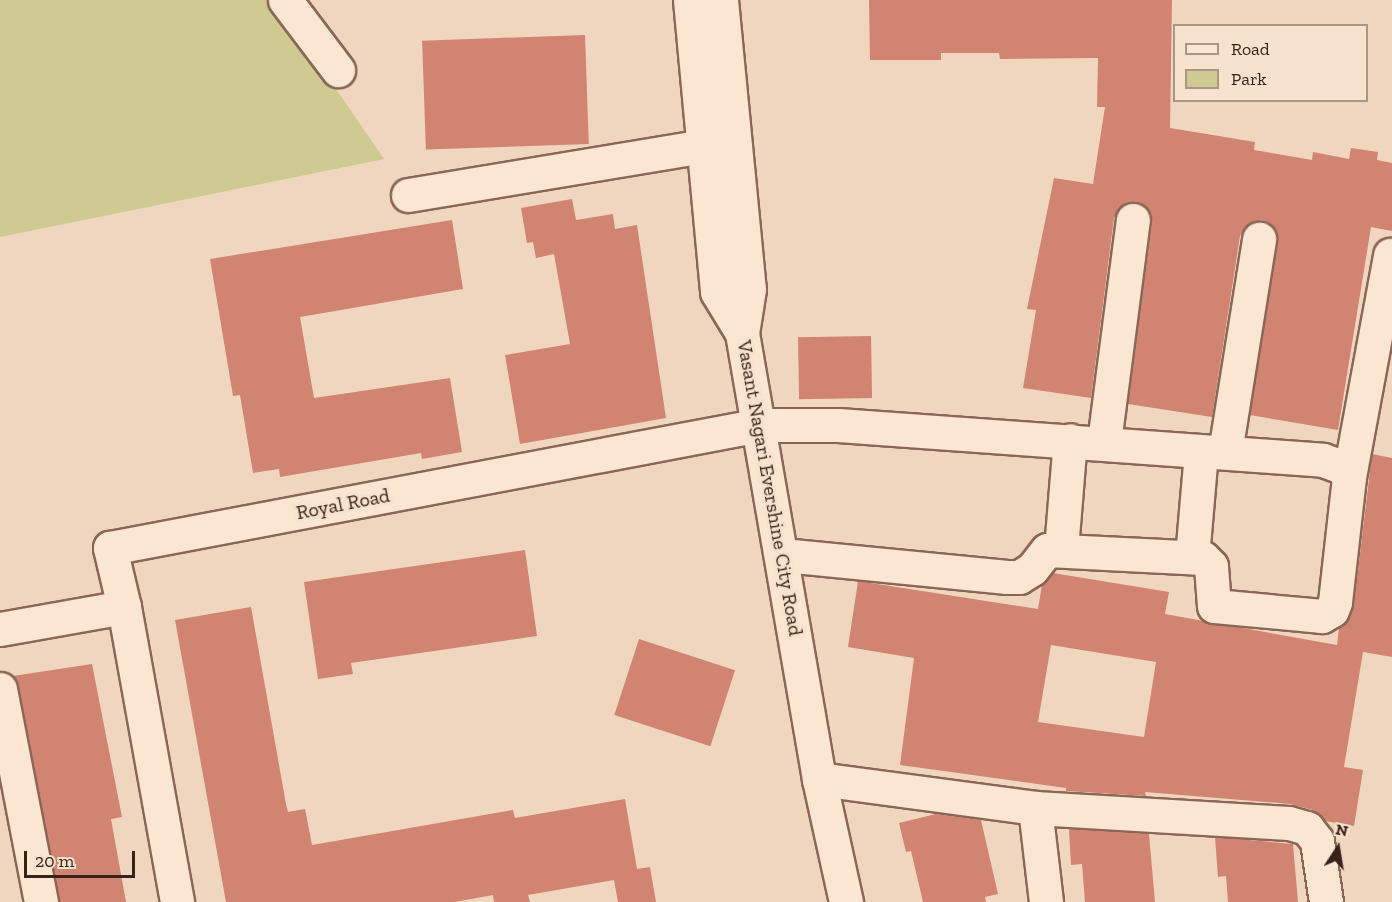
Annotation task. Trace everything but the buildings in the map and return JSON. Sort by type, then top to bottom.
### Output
[{"type":"street","points":[[285,0],[338,70]]},
{"type":"street","points":[[690,0],[717,292],[742,333]]},
{"type":"street","name":"Vasant Nagari Evershine City Road","points":[[721,0],[749,289],[742,333],[760,425],[819,779],[846,902]]},
{"type":"street","points":[[408,195],[704,146]]},
{"type":"street","points":[[1104,442],[1133,220]]},
{"type":"street","points":[[1192,557],[1259,239]]},
{"type":"street","points":[[782,555],[1019,577],[1032,569],[1047,550],[1203,558],[1211,566],[1211,600],[1222,610],[1329,614],[1335,602],[1349,477],[1390,255]]},
{"type":"street","points":[[760,425],[838,425],[1104,442],[1323,460],[1342,467],[1349,477]]},
{"type":"street","name":"Royal Road","points":[[124,607],[110,548],[760,425]]},
{"type":"street","points":[[1061,549],[1070,440]]},
{"type":"street","points":[[0,629],[124,607],[177,902]]},
{"type":"street","points":[[0,688],[41,902]]},
{"type":"street","points":[[819,779],[1035,808],[1289,824],[1307,828],[1317,841],[1326,902]]},
{"type":"street","points":[[1035,808],[1046,902]]},
{"type":"green space","points":[[0,0],[275,0],[384,159],[0,237]]}]
